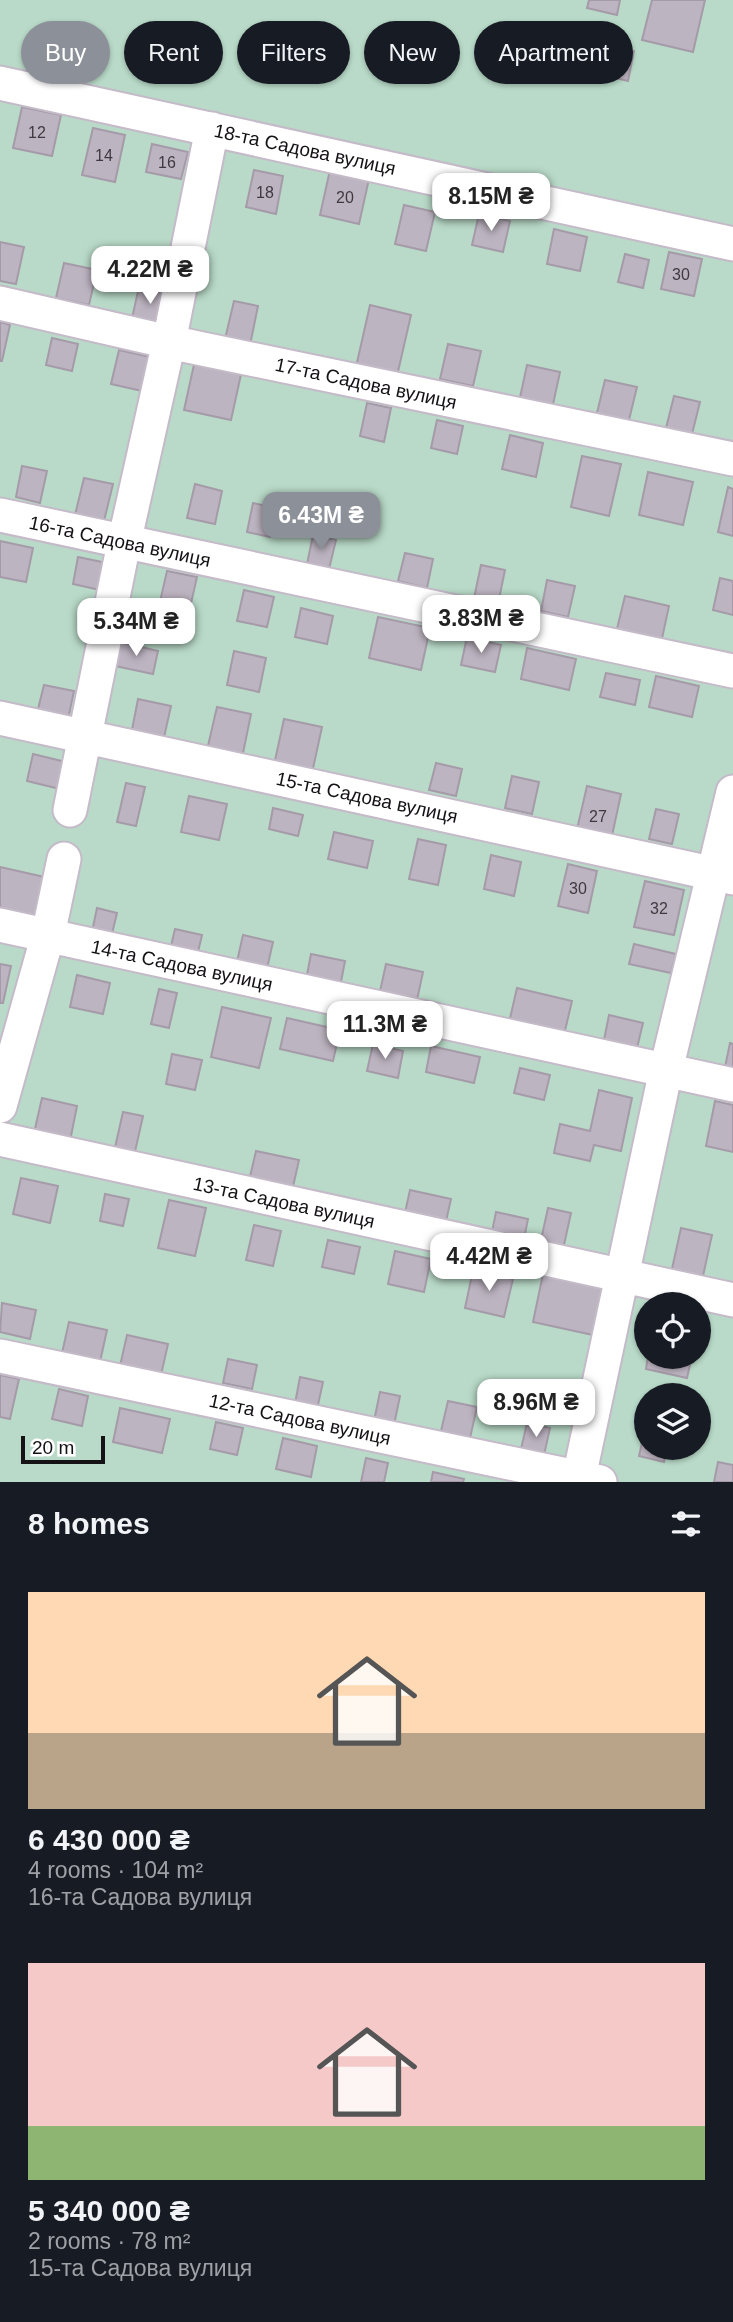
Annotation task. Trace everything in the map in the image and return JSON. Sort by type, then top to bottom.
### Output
[{"type":"street","name":"18-та Садова вулиця","points":[[0,83],[733,244]]},
{"type":"street","points":[[70,810],[212,129]]},
{"type":"street","name":"17-та Садова вулиця","points":[[0,303],[169,342],[733,459]]},
{"type":"street","name":"16-та Садова вулиця","points":[[0,515],[733,671]]},
{"type":"street","name":"15-та Садова вулиця","points":[[0,718],[723,876]]},
{"type":"street","points":[[585,1480],[622,1275],[666,1070],[723,876],[733,792]]},
{"type":"street","points":[[0,1106],[48,936],[64,859]]},
{"type":"street","name":"14-та Садова вулиця","points":[[0,925],[733,1086]]},
{"type":"street","name":"13-та Садова вулиця","points":[[0,1139],[733,1300]]},
{"type":"street","name":"12-та Садова вулиця","points":[[0,1356],[585,1480]]},
{"type":"green space","points":[[0,0],[733,0],[733,1482],[0,1482]]},
{"type":"building","points":[[589,0],[620,0],[617,15],[587,8]]},
{"type":"building","points":[[652,0],[705,0],[693,52],[642,40]]},
{"type":"building","points":[[22,107],[61,115],[52,156],[13,148]]},
{"type":"building","points":[[93,128],[125,135],[115,182],[82,175]]},
{"type":"building","points":[[152,144],[188,152],[181,179],[146,172]]},
{"type":"building","points":[[254,170],[283,176],[276,214],[246,207]]},
{"type":"building","points":[[330,170],[369,179],[359,224],[320,215]]},
{"type":"building","points":[[404,205],[435,212],[426,251],[395,244]]},
{"type":"building","points":[[479,214],[510,221],[503,252],[472,245]]},
{"type":"building","points":[[554,229],[587,237],[580,271],[547,264]]},
{"type":"building","points":[[0,242],[24,247],[16,284],[0,281]]},
{"type":"building","points":[[669,252],[702,259],[694,296],[661,289]]},
{"type":"building","points":[[625,254],[649,260],[643,288],[618,282]]},
{"type":"building","points":[[64,263],[97,270],[89,305],[56,298]]},
{"type":"building","points":[[139,287],[169,294],[162,324],[132,318]]},
{"type":"building","points":[[234,301],[258,306],[250,345],[225,339]]},
{"type":"building","points":[[370,305],[411,315],[397,376],[356,367]]},
{"type":"building","points":[[0,322],[10,325],[2,361],[0,361]]},
{"type":"building","points":[[52,338],[78,344],[72,371],[46,365]]},
{"type":"building","points":[[448,344],[481,351],[473,386],[440,379]]},
{"type":"building","points":[[119,350],[159,359],[151,393],[111,384]]},
{"type":"building","points":[[195,360],[242,370],[231,420],[184,410]]},
{"type":"building","points":[[527,365],[560,372],[552,409],[519,402]]},
{"type":"building","points":[[605,380],[637,387],[628,424],[596,417]]},
{"type":"building","points":[[674,396],[700,402],[691,438],[665,432]]},
{"type":"building","points":[[367,403],[391,408],[384,442],[360,436]]},
{"type":"building","points":[[437,420],[463,426],[457,454],[431,448]]},
{"type":"building","points":[[510,435],[543,443],[536,477],[502,469]]},
{"type":"building","points":[[582,456],[621,464],[609,516],[571,507]]},
{"type":"building","points":[[22,466],[47,471],[40,503],[16,497]]},
{"type":"building","points":[[648,472],[693,482],[683,525],[639,515]]},
{"type":"building","points":[[84,478],[113,484],[104,521],[75,515]]},
{"type":"building","points":[[195,484],[222,491],[215,524],[187,518]]},
{"type":"building","points":[[728,487],[733,489],[733,536],[718,532]]},
{"type":"building","points":[[253,503],[276,508],[270,537],[247,532]]},
{"type":"building","points":[[313,535],[336,540],[329,569],[307,564]]},
{"type":"building","points":[[0,541],[33,548],[26,582],[0,577]]},
{"type":"building","points":[[405,553],[433,559],[427,588],[398,581]]},
{"type":"building","points":[[78,557],[107,563],[100,590],[73,584]]},
{"type":"building","points":[[481,565],[505,570],[498,604],[474,598]]},
{"type":"building","points":[[167,571],[197,577],[189,612],[159,606]]},
{"type":"building","points":[[720,578],[733,581],[733,615],[713,610]]},
{"type":"building","points":[[547,580],[575,586],[568,617],[541,611]]},
{"type":"building","points":[[244,590],[274,597],[267,627],[237,621]]},
{"type":"building","points":[[625,596],[669,606],[661,643],[616,633]]},
{"type":"building","points":[[301,608],[333,616],[327,644],[295,637]]},
{"type":"building","points":[[378,617],[430,628],[421,670],[369,658]]},
{"type":"building","points":[[467,637],[501,645],[495,672],[461,665]]},
{"type":"building","points":[[120,642],[158,651],[153,674],[115,666]]},
{"type":"building","points":[[527,648],[576,659],[569,690],[521,679]]},
{"type":"building","points":[[234,651],[266,658],[259,692],[227,685]]},
{"type":"building","points":[[606,673],[640,680],[635,705],[600,697]]},
{"type":"building","points":[[656,676],[699,686],[692,717],[649,707]]},
{"type":"building","points":[[44,685],[74,691],[67,724],[36,717]]},
{"type":"building","points":[[138,699],[171,706],[163,742],[131,735]]},
{"type":"building","points":[[217,707],[251,714],[242,758],[207,750]]},
{"type":"building","points":[[284,719],[322,727],[312,773],[274,765]]},
{"type":"building","points":[[33,754],[66,762],[60,789],[27,781]]},
{"type":"building","points":[[436,763],[462,769],[456,796],[429,790]]},
{"type":"building","points":[[512,776],[539,782],[532,814],[505,808]]},
{"type":"building","points":[[126,783],[145,787],[136,826],[117,822]]},
{"type":"building","points":[[587,786],[621,794],[610,845],[575,838]]},
{"type":"building","points":[[189,796],[227,804],[219,840],[181,832]]},
{"type":"building","points":[[273,808],[303,815],[298,836],[269,829]]},
{"type":"building","points":[[656,809],[679,814],[672,844],[649,839]]},
{"type":"building","points":[[334,832],[373,841],[367,868],[328,859]]},
{"type":"building","points":[[418,839],[446,845],[438,885],[409,879]]},
{"type":"building","points":[[491,855],[521,862],[514,896],[484,889]]},
{"type":"building","points":[[568,864],[597,871],[588,913],[558,906]]},
{"type":"building","points":[[0,867],[49,878],[37,929],[0,921]]},
{"type":"building","points":[[645,881],[684,890],[674,935],[634,927]]},
{"type":"building","points":[[97,908],[117,913],[109,946],[90,941]]},
{"type":"building","points":[[175,929],[202,935],[195,965],[168,959]]},
{"type":"building","points":[[243,935],[273,942],[266,973],[236,966]]},
{"type":"building","points":[[634,944],[676,954],[671,973],[629,964]]},
{"type":"building","points":[[311,954],[345,961],[340,987],[306,980]]},
{"type":"building","points":[[0,964],[11,966],[3,1003],[0,1003]]},
{"type":"building","points":[[386,964],[423,972],[414,1014],[377,1005]]},
{"type":"building","points":[[77,975],[110,983],[103,1014],[70,1007]]},
{"type":"building","points":[[517,988],[572,1001],[563,1039],[508,1027]]},
{"type":"building","points":[[159,989],[177,993],[169,1028],[151,1024]]},
{"type":"building","points":[[222,1007],[271,1018],[259,1068],[211,1057]]},
{"type":"building","points":[[609,1015],[643,1023],[637,1048],[604,1040]]},
{"type":"building","points":[[287,1018],[340,1030],[333,1061],[280,1049]]},
{"type":"building","points":[[730,1043],[733,1044],[733,1074],[724,1072]]},
{"type":"building","points":[[373,1044],[403,1051],[398,1078],[367,1071]]},
{"type":"building","points":[[431,1046],[480,1057],[474,1083],[426,1072]]},
{"type":"building","points":[[172,1054],[202,1060],[195,1090],[166,1084]]},
{"type":"building","points":[[520,1068],[550,1075],[544,1100],[514,1093]]},
{"type":"building","points":[[599,1090],[632,1098],[621,1151],[594,1145],[590,1161],[554,1153],[560,1124],[590,1131]]},
{"type":"building","points":[[42,1098],[77,1106],[70,1141],[34,1133]]},
{"type":"building","points":[[715,1101],[733,1105],[733,1152],[706,1146]]},
{"type":"building","points":[[123,1112],[143,1116],[134,1156],[114,1152]]},
{"type":"building","points":[[256,1151],[299,1160],[292,1191],[249,1181]]},
{"type":"building","points":[[21,1178],[58,1186],[50,1223],[13,1214]]},
{"type":"building","points":[[410,1190],[451,1199],[444,1230],[403,1222]]},
{"type":"building","points":[[105,1194],[129,1199],[123,1226],[100,1221]]},
{"type":"building","points":[[169,1200],[206,1208],[195,1256],[158,1248]]},
{"type":"building","points":[[548,1208],[571,1213],[562,1254],[539,1249]]},
{"type":"building","points":[[496,1212],[528,1219],[523,1244],[491,1237]]},
{"type":"building","points":[[254,1225],[281,1231],[273,1266],[246,1260]]},
{"type":"building","points":[[681,1228],[712,1235],[701,1285],[670,1278]]},
{"type":"building","points":[[328,1240],[360,1247],[354,1274],[322,1267]]},
{"type":"building","points":[[395,1251],[431,1259],[424,1292],[388,1284]]},
{"type":"building","points":[[473,1270],[513,1279],[504,1317],[465,1308]]},
{"type":"building","points":[[543,1274],[604,1287],[593,1335],[533,1322]]},
{"type":"building","points":[[2,1303],[36,1310],[30,1339],[0,1332]]},
{"type":"building","points":[[69,1322],[107,1330],[100,1362],[62,1353]]},
{"type":"building","points":[[127,1335],[168,1344],[161,1375],[120,1366]]},
{"type":"building","points":[[228,1359],[257,1365],[252,1389],[223,1383]]},
{"type":"building","points":[[646,1369],[689,1369],[687,1378]]},
{"type":"building","points":[[0,1375],[19,1379],[10,1419],[0,1417]]},
{"type":"building","points":[[300,1377],[323,1382],[316,1414],[294,1409]]},
{"type":"building","points":[[59,1389],[88,1396],[82,1426],[52,1419]]},
{"type":"building","points":[[380,1392],[400,1396],[394,1425],[374,1421]]},
{"type":"building","points":[[448,1401],[477,1407],[470,1438],[441,1431]]},
{"type":"building","points":[[120,1408],[170,1419],[162,1453],[113,1442]]},
{"type":"building","points":[[216,1422],[243,1428],[237,1455],[210,1449]]},
{"type":"building","points":[[527,1423],[550,1428],[544,1455],[521,1449]]},
{"type":"building","points":[[283,1438],[317,1446],[311,1477],[276,1469]]},
{"type":"building","points":[[366,1458],[388,1463],[384,1482],[361,1482]]},
{"type":"building","points":[[718,1462],[733,1465],[733,1482],[714,1482]]},
{"type":"building","points":[[433,1472],[464,1479],[463,1482],[431,1482]]}]
